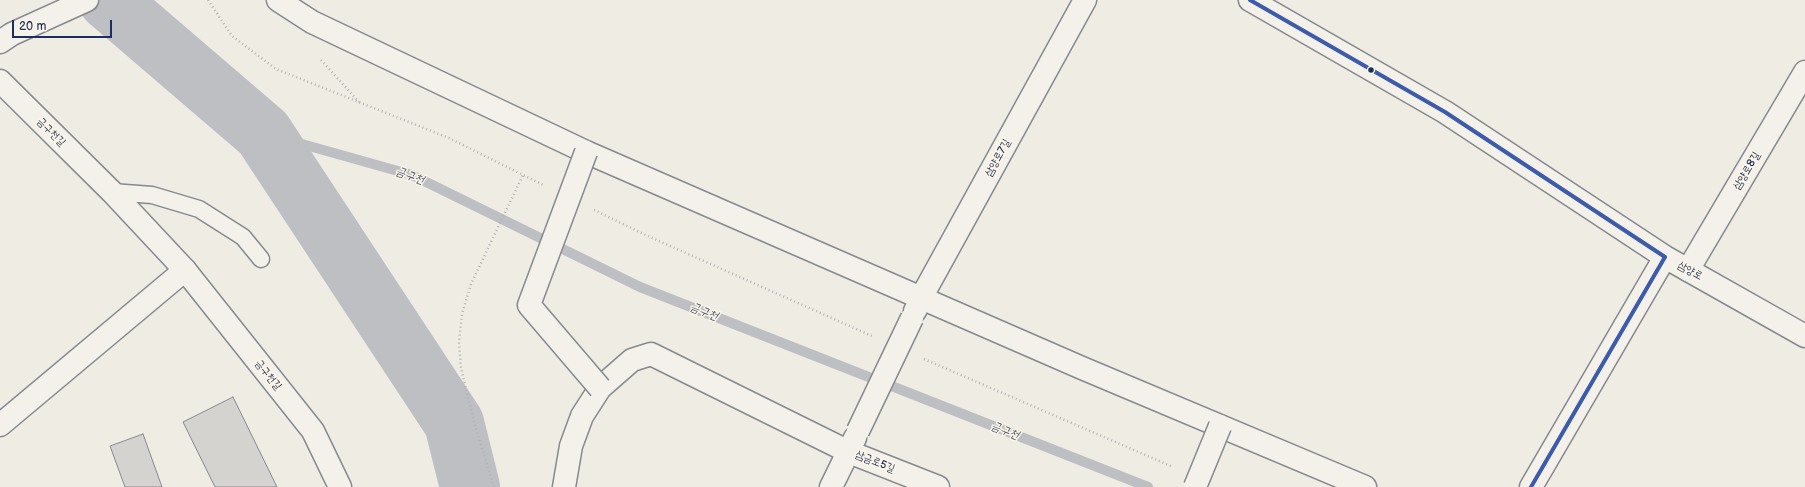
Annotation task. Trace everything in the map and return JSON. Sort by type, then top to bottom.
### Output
[{"type":"street","points":[[6,38],[87,0]]},
{"type":"street","points":[[278,0],[312,22],[586,152],[921,298],[1365,487]]},
{"type":"street","name":"삼양로7길","points":[[849,452],[921,298],[1085,0]]},
{"type":"street","name":"삼양로","points":[[1250,0],[1445,112],[1665,257],[1805,336]]},
{"type":"street","name":"삼양로8길","points":[[1688,270],[1805,72]]},
{"type":"street","name":"금구천길","points":[[0,81],[112,192],[185,270],[313,431],[340,487]]},
{"type":"street","points":[[586,152],[529,305],[600,388]]},
{"type":"street","points":[[1531,487],[1665,257]]},
{"type":"street","points":[[0,425],[185,270]]},
{"type":"street","points":[[564,487],[571,446],[582,416],[600,388],[632,360],[651,354],[849,452]]},
{"type":"street","points":[[1195,487],[1220,426]]},
{"type":"street","name":"삼금로5길","points":[[831,487],[849,452],[938,487]]},
{"type":"lane","points":[[112,192],[152,195],[199,209],[243,238],[261,259]]},
{"type":"path","points":[[208,0],[232,36],[276,69],[449,138],[544,185]]},
{"type":"path","points":[[494,487],[474,422],[462,375],[459,342],[462,314],[471,284],[522,175]]},
{"type":"path","points":[[593,209],[650,237],[879,339]]},
{"type":"path","points":[[923,359],[1175,468]]},
{"type":"building","points":[[233,397],[277,487],[215,487],[183,422]]},
{"type":"building","points":[[143,434],[162,487],[125,487],[110,446]]},
{"type":"waterway","name":"금구천","points":[[108,0],[263,133],[454,423],[470,487]]},
{"type":"waterway","name":"금구천","points":[[263,133],[412,175],[640,287],[1148,487]]},
{"type":"transit line","points":[[1250,0],[1445,112],[1665,257]]},
{"type":"transit line","points":[[1531,487],[1665,257]]}]
